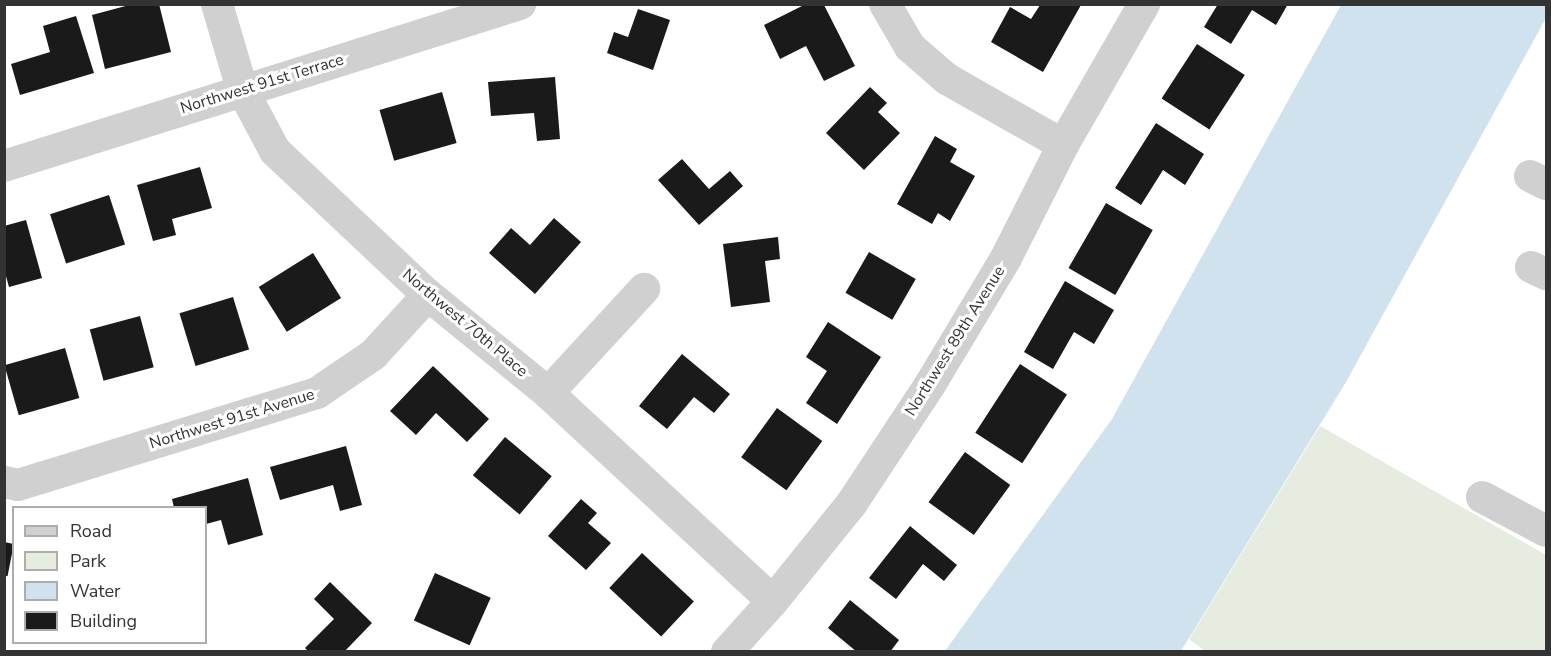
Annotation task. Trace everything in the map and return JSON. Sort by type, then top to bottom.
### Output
[{"type":"street","name":"Northwest 70th Place","points":[[217,4],[242,89],[275,151],[428,295],[548,393],[773,601]]},
{"type":"street","name":"Northwest 91st Terrace","points":[[4,166],[242,89],[520,4]]},
{"type":"street","points":[[885,4],[910,47],[947,80],[1063,144]]},
{"type":"street","name":"Northwest 89th Avenue","points":[[727,651],[773,601],[852,503],[931,383],[1006,258],[1063,144],[1143,4]]},
{"type":"street","points":[[548,393],[644,289]]},
{"type":"street","name":"Northwest 91st Avenue","points":[[4,483],[18,485],[317,393],[374,355],[428,295]]},
{"type":"street","points":[[1482,497],[1546,531]]},
{"type":"green space","points":[[1320,426],[1546,555],[1546,651],[1206,652],[1189,639]]},
{"type":"water","points":[[1341,5],[1546,5],[1546,18],[1346,382],[1181,651],[945,651],[1112,419]]},
{"type":"building","points":[[133,4],[159,4],[171,52],[105,69],[92,15]]},
{"type":"building","points":[[1218,4],[1288,4],[1276,25],[1252,10],[1231,44],[1204,27]]},
{"type":"building","points":[[804,5],[824,5],[855,66],[824,81],[806,46],[780,59],[764,25]]},
{"type":"building","points":[[1040,5],[1081,5],[1043,72],[991,42],[1010,7],[1031,19]]},
{"type":"building","points":[[638,9],[670,20],[653,70],[607,53],[614,32],[628,37]]},
{"type":"building","points":[[76,16],[94,73],[20,95],[11,64],[50,52],[43,26]]},
{"type":"building","points":[[1197,44],[1245,75],[1209,130],[1162,99]]},
{"type":"building","points":[[555,77],[560,139],[537,141],[534,113],[491,116],[488,82]]},
{"type":"building","points":[[870,87],[887,103],[878,112],[900,133],[864,170],[826,133]]},
{"type":"building","points":[[442,92],[457,143],[394,161],[380,110]]},
{"type":"building","points":[[1156,123],[1204,154],[1185,185],[1163,170],[1141,205],[1115,188]]},
{"type":"building","points":[[935,136],[957,149],[950,162],[975,176],[950,221],[938,213],[932,224],[897,204]]},
{"type":"building","points":[[682,159],[709,189],[730,171],[743,186],[699,225],[658,180]]},
{"type":"building","points":[[200,167],[212,208],[172,219],[176,235],[153,241],[137,185]]},
{"type":"building","points":[[109,195],[125,244],[66,264],[50,214]]},
{"type":"building","points":[[1106,203],[1153,230],[1115,295],[1068,268]]},
{"type":"building","points":[[554,218],[581,242],[535,294],[489,253],[511,228],[530,245]]},
{"type":"building","points":[[26,220],[42,278],[9,287],[4,269],[4,226]]},
{"type":"building","points":[[778,237],[780,259],[765,261],[770,302],[731,307],[723,244]]},
{"type":"building","points":[[869,252],[916,279],[892,320],[846,293]]},
{"type":"building","points":[[313,253],[341,298],[287,332],[259,287]]},
{"type":"building","points":[[1065,281],[1114,310],[1094,344],[1074,332],[1053,369],[1024,352]]},
{"type":"building","points":[[233,297],[249,350],[196,366],[179,313]]},
{"type":"building","points":[[140,316],[154,367],[103,381],[90,329]]},
{"type":"building","points":[[828,322],[881,357],[837,424],[806,403],[827,371],[806,357]]},
{"type":"building","points":[[65,348],[79,398],[19,415],[4,365]]},
{"type":"building","points":[[682,354],[730,394],[714,413],[694,397],[667,429],[639,406]]},
{"type":"building","points":[[1020,364],[1067,394],[1022,463],[975,433]]},
{"type":"building","points":[[433,366],[489,419],[467,442],[436,413],[416,435],[390,411]]},
{"type":"building","points":[[777,408],[822,441],[786,490],[741,457]]},
{"type":"building","points":[[505,437],[552,476],[520,515],[473,475]]},
{"type":"building","points":[[346,446],[362,505],[340,511],[333,485],[280,500],[270,467]]},
{"type":"building","points":[[965,452],[1010,485],[974,535],[929,502]]},
{"type":"building","points":[[248,478],[263,535],[228,545],[221,520],[207,524],[207,506],[174,506],[172,499]]},
{"type":"building","points":[[581,499],[597,513],[588,523],[611,543],[586,570],[548,536]]},
{"type":"building","points":[[910,526],[957,565],[944,581],[923,564],[896,599],[869,578]]},
{"type":"building","points":[[4,542],[12,544],[8,576],[4,576]]},
{"type":"building","points":[[642,553],[694,601],[661,637],[609,588]]},
{"type":"building","points":[[435,573],[491,598],[470,645],[414,621]]},
{"type":"building","points":[[330,582],[372,623],[344,652],[309,652],[305,648],[334,619],[314,599]]},
{"type":"building","points":[[850,600],[899,640],[890,652],[857,652],[828,628]]}]
